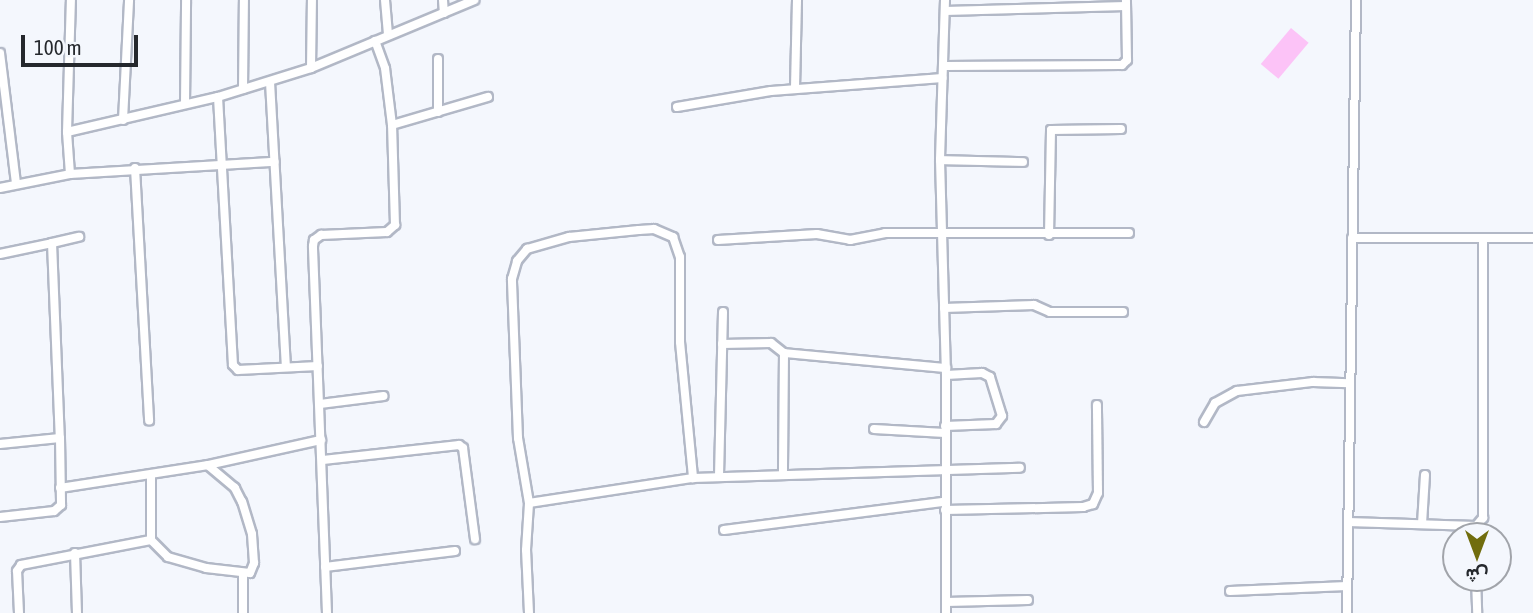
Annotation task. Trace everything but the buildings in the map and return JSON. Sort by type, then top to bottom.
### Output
[{"type":"street","points":[[70,174],[67,132],[71,0]]},
{"type":"street","points":[[123,120],[129,0]]},
{"type":"street","points":[[185,104],[186,0]]},
{"type":"street","points":[[243,89],[244,0]]},
{"type":"street","points":[[311,68],[312,0]]},
{"type":"street","points":[[385,0],[388,35]]},
{"type":"street","points":[[443,0],[444,13]]},
{"type":"street","points":[[67,132],[218,97],[270,82],[311,68],[474,0]]},
{"type":"street","points":[[795,88],[797,0]]},
{"type":"street","points":[[945,0],[940,160],[946,372],[946,613]]},
{"type":"street","points":[[1347,613],[1356,0]]},
{"type":"street","points":[[944,11],[1126,3],[1127,60],[1122,65],[944,66]]},
{"type":"street","points":[[327,613],[314,240],[321,235],[393,230],[396,218],[392,125],[385,68],[375,41]]},
{"type":"street","points":[[0,53],[16,184]]},
{"type":"street","points":[[438,60],[438,111]]},
{"type":"street","points":[[677,107],[795,88],[943,78]]},
{"type":"street","points":[[270,82],[286,366]]},
{"type":"street","points":[[218,97],[233,365],[238,370],[318,366]]},
{"type":"street","points":[[392,125],[488,97]]},
{"type":"street","points":[[1048,235],[1051,130],[1121,128]]},
{"type":"street","points":[[940,160],[1023,162]]},
{"type":"street","points":[[0,188],[70,174],[275,162]]},
{"type":"street","points":[[135,169],[149,421]]},
{"type":"street","points":[[529,613],[526,550],[529,503],[518,438],[512,279],[517,261],[527,249],[569,237],[654,229],[673,237],[680,257],[680,342],[693,478]]},
{"type":"street","points":[[718,240],[817,234],[850,240],[884,233],[1129,233]]},
{"type":"street","points":[[0,254],[79,237]]},
{"type":"street","points":[[1480,522],[1483,518],[1483,237]]},
{"type":"street","points":[[1352,238],[1533,238]]},
{"type":"street","points":[[0,517],[58,510],[60,438],[52,243]]},
{"type":"street","points":[[944,308],[1034,305],[1050,312],[1123,312]]},
{"type":"street","points":[[719,476],[723,312]]},
{"type":"street","points":[[722,344],[771,344],[785,353],[946,372],[982,373],[990,377],[1002,416],[996,424],[945,430],[874,429]]},
{"type":"street","points":[[783,474],[785,353]]},
{"type":"street","points":[[1204,422],[1216,403],[1237,391],[1313,383],[1349,383]]},
{"type":"street","points":[[320,404],[383,396]]},
{"type":"street","points":[[724,530],[945,506],[1073,508],[1093,504],[1098,494],[1097,405]]},
{"type":"street","points":[[0,444],[60,438]]},
{"type":"street","points":[[60,488],[208,465],[321,440]]},
{"type":"street","points":[[323,460],[454,443],[459,445],[463,448],[475,538]]},
{"type":"street","points":[[151,475],[151,540],[168,557],[179,562],[250,573],[254,563],[252,534],[246,512],[235,488],[208,465]]},
{"type":"street","points":[[529,503],[719,476],[1020,468]]},
{"type":"street","points":[[1422,524],[1425,475]]},
{"type":"street","points":[[1348,522],[1442,525]]},
{"type":"street","points":[[19,613],[18,567],[75,553],[151,540]]},
{"type":"street","points":[[324,567],[455,551]]},
{"type":"street","points":[[75,553],[77,613]]},
{"type":"street","points":[[243,574],[243,613]]},
{"type":"street","points":[[1230,591],[1347,586]]},
{"type":"street","points":[[1476,592],[1477,613]]},
{"type":"street","points":[[946,602],[1028,600]]},
{"type":"shaded area","points":[[1291,28],[1309,43],[1278,79],[1261,64]]}]
